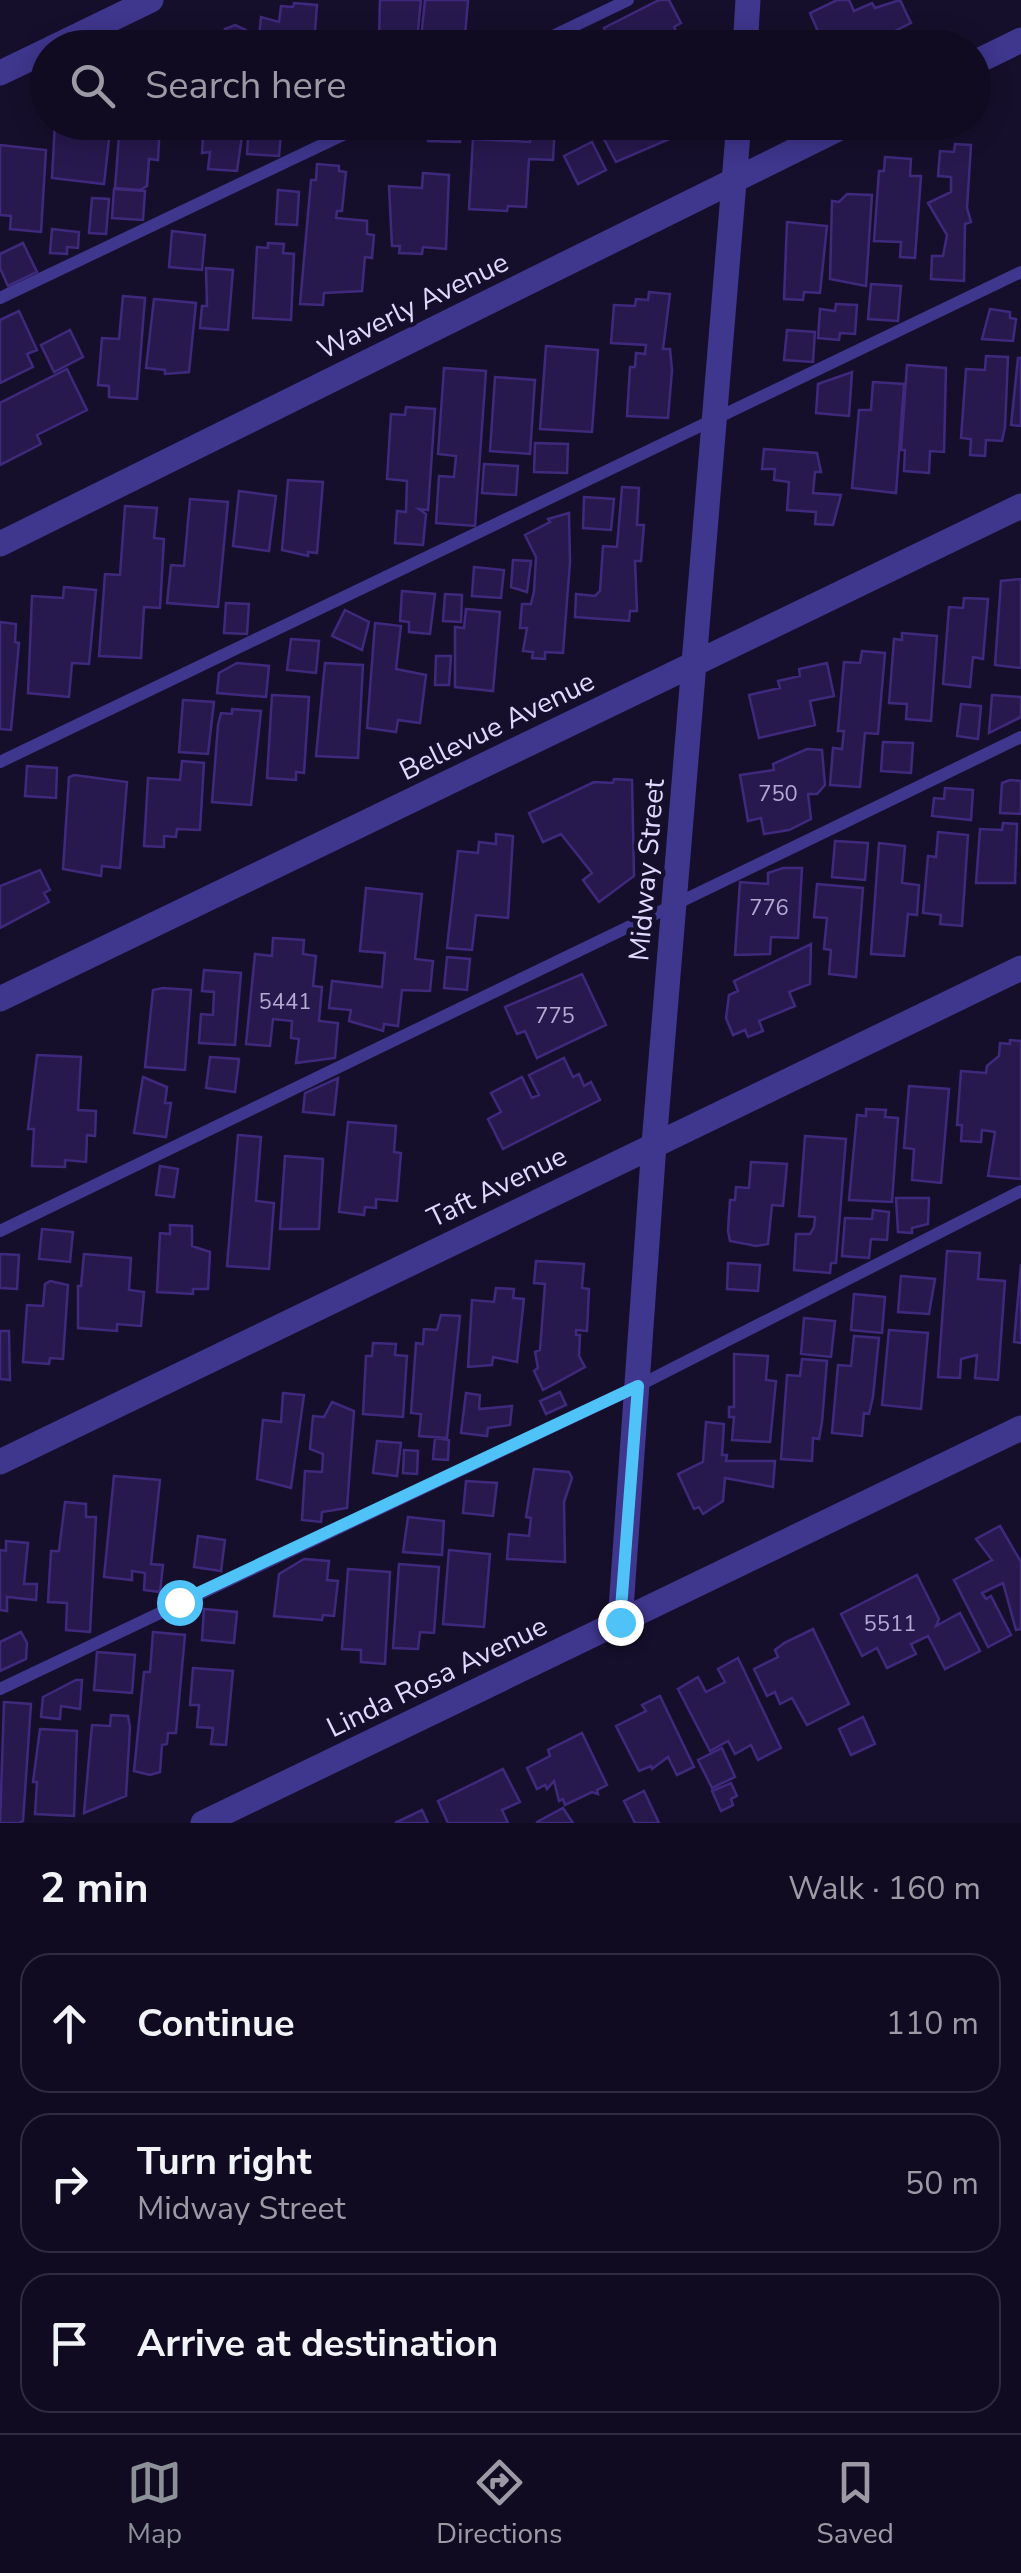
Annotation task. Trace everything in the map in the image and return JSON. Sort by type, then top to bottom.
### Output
[{"type":"street","points":[[89,30],[151,0]]},
{"type":"street","points":[[746,30],[748,0]]},
{"type":"street","points":[[991,55],[1021,40]]},
{"type":"street","points":[[0,73],[30,59]]},
{"type":"street","name":"Midway Street","points":[[620,1622],[654,1144],[738,140]]},
{"type":"street","name":"Waverly Avenue","points":[[0,544],[815,140]]},
{"type":"street","name":"Bellevue Avenue","points":[[0,999],[1021,506]]},
{"type":"street","name":"Taft Avenue","points":[[0,1462],[1021,968]]},
{"type":"street","name":"Linda Rosa Avenue","points":[[203,1823],[1021,1428]]},
{"type":"lane","points":[[566,30],[628,0]]},
{"type":"lane","points":[[0,298],[332,140]]},
{"type":"lane","points":[[0,762],[1021,272]]},
{"type":"lane","points":[[0,1231],[1021,737]]},
{"type":"lane","points":[[0,1689],[638,1386],[1021,1191]]},
{"type":"building","points":[[380,0],[421,0],[418,30],[379,30]]},
{"type":"building","points":[[425,0],[468,0],[466,30],[422,30]]},
{"type":"building","points":[[659,0],[669,0],[681,23],[674,27],[676,30],[604,28]]},
{"type":"building","points":[[837,0],[849,0],[854,11],[872,3],[875,8],[900,0],[911,23],[897,30],[817,30],[810,13]]},
{"type":"building","points":[[294,3],[317,5],[315,30],[260,30],[261,17],[279,22],[281,6],[293,7]]},
{"type":"building","points":[[54,140],[109,140],[104,184],[52,178]]},
{"type":"building","points":[[119,140],[159,140],[158,160],[149,159],[147,186],[140,190],[115,188]]},
{"type":"building","points":[[203,140],[241,140],[237,171],[208,169],[210,152],[202,153]]},
{"type":"building","points":[[248,140],[280,140],[279,156],[247,154]]},
{"type":"building","points":[[473,140],[554,140],[553,160],[529,159],[526,207],[508,206],[507,211],[469,209]]},
{"type":"building","points":[[604,140],[667,140],[616,162]]},
{"type":"building","points":[[592,142],[606,170],[578,184],[564,156]]},
{"type":"building","points":[[955,144],[971,145],[967,208],[971,222],[965,224],[964,281],[931,279],[932,256],[943,256],[947,235],[928,203],[951,192],[951,177],[938,176],[940,151],[954,152]]},
{"type":"building","points":[[0,145],[46,150],[41,232],[10,229],[11,216],[0,215]]},
{"type":"building","points":[[885,157],[911,159],[910,176],[921,176],[915,258],[900,257],[901,242],[874,241],[879,171],[884,171]]},
{"type":"building","points":[[317,164],[339,166],[339,171],[346,172],[342,211],[337,211],[336,218],[367,221],[367,234],[374,235],[372,258],[365,257],[362,291],[324,293],[323,305],[300,304],[311,180],[316,180]]},
{"type":"building","points":[[423,173],[449,175],[446,249],[423,247],[422,254],[399,253],[400,246],[392,246],[389,186],[422,188]]},
{"type":"building","points":[[114,189],[145,191],[143,220],[112,218]]},
{"type":"building","points":[[278,190],[299,192],[297,225],[276,224]]},
{"type":"building","points":[[847,194],[872,195],[866,286],[830,279],[832,201],[839,202]]},
{"type":"building","points":[[92,198],[109,199],[106,234],[89,233]]},
{"type":"building","points":[[787,222],[827,226],[820,293],[804,292],[803,300],[784,299]]},
{"type":"building","points":[[52,229],[79,232],[78,248],[67,247],[67,254],[50,253]]},
{"type":"building","points":[[172,231],[205,235],[202,270],[169,267]]},
{"type":"building","points":[[23,243],[37,272],[8,286],[0,268],[0,254]]},
{"type":"building","points":[[268,243],[284,244],[283,253],[294,254],[291,320],[253,318],[257,247],[268,248]]},
{"type":"building","points":[[206,268],[233,270],[228,330],[200,328],[202,306],[207,306]]},
{"type":"building","points":[[871,284],[901,286],[898,321],[868,319]]},
{"type":"building","points":[[649,292],[670,294],[663,349],[670,349],[672,370],[668,418],[627,416],[630,367],[635,367],[636,353],[645,354],[646,345],[611,343],[614,305],[635,306],[636,299],[648,300]]},
{"type":"building","points":[[123,296],[145,298],[137,399],[109,397],[109,386],[98,385],[102,338],[119,339]]},
{"type":"building","points":[[154,299],[196,303],[189,372],[165,374],[165,370],[146,368]]},
{"type":"building","points":[[836,304],[857,305],[855,334],[840,333],[839,340],[818,338],[820,309],[835,311]]},
{"type":"building","points":[[990,309],[1010,312],[1010,318],[1016,319],[1013,341],[982,339]]},
{"type":"building","points":[[19,311],[37,350],[27,354],[33,367],[0,383],[0,320]]},
{"type":"building","points":[[70,330],[83,357],[54,372],[41,345]]},
{"type":"building","points":[[787,330],[815,332],[813,362],[784,360]]},
{"type":"building","points":[[546,346],[598,350],[592,432],[540,429]]},
{"type":"building","points":[[986,356],[1008,357],[1005,427],[1002,441],[986,440],[985,456],[970,455],[971,439],[961,438],[966,369],[985,370]]},
{"type":"building","points":[[1021,358],[1021,426],[1011,425]]},
{"type":"building","points":[[907,365],[946,368],[944,452],[930,451],[929,473],[904,471],[905,450],[901,450]]},
{"type":"building","points":[[444,368],[486,371],[475,526],[436,523],[439,476],[454,477],[456,456],[438,454]]},
{"type":"building","points":[[67,369],[87,410],[37,435],[41,444],[0,465],[0,403]]},
{"type":"building","points":[[852,372],[849,416],[816,413],[818,384]]},
{"type":"building","points":[[495,377],[535,380],[530,454],[490,451]]},
{"type":"building","points":[[873,382],[904,384],[896,493],[852,488],[859,410],[871,410]]},
{"type":"building","points":[[406,407],[435,409],[428,510],[419,509],[426,514],[423,545],[395,543],[397,511],[406,512],[407,481],[387,479],[391,414],[405,415]]},
{"type":"building","points":[[535,443],[568,444],[567,473],[534,472]]},
{"type":"building","points":[[764,449],[817,453],[821,472],[815,472],[813,493],[841,495],[833,525],[815,524],[816,512],[787,510],[789,482],[774,480],[775,469],[762,469]]},
{"type":"building","points":[[484,464],[518,466],[516,495],[482,493]]},
{"type":"building","points":[[288,480],[323,482],[317,553],[308,552],[308,556],[282,550]]},
{"type":"building","points":[[622,487],[639,488],[637,525],[644,525],[641,561],[635,561],[637,611],[630,611],[629,621],[575,617],[576,594],[595,596],[600,591],[603,546],[617,547]]},
{"type":"building","points":[[239,491],[276,496],[269,551],[233,546]]},
{"type":"building","points":[[584,497],[614,499],[611,530],[583,528]]},
{"type":"building","points":[[190,499],[228,502],[218,607],[167,603],[171,565],[184,566]]},
{"type":"building","points":[[125,506],[157,508],[154,538],[164,539],[160,608],[144,607],[141,658],[99,656],[105,574],[120,575]]},
{"type":"building","points":[[569,513],[570,562],[563,653],[545,652],[545,659],[532,658],[533,652],[523,651],[527,628],[520,628],[522,604],[531,604],[534,591],[536,557],[525,535],[550,522],[548,519]]},
{"type":"building","points":[[513,560],[531,561],[527,592],[511,587]]},
{"type":"building","points":[[474,567],[504,570],[501,598],[472,596]]},
{"type":"building","points":[[1021,579],[1021,668],[995,665],[1001,581]]},
{"type":"building","points":[[64,587],[96,590],[89,664],[72,663],[69,697],[28,693],[32,596],[63,598]]},
{"type":"building","points":[[402,591],[435,594],[430,634],[409,632],[409,622],[400,621]]},
{"type":"building","points":[[445,594],[462,595],[461,622],[443,621]]},
{"type":"building","points":[[964,598],[988,599],[983,659],[973,657],[970,687],[943,684],[949,607],[963,608]]},
{"type":"building","points":[[226,603],[249,604],[247,634],[224,633]]},
{"type":"building","points":[[466,609],[500,612],[493,691],[455,687],[455,627],[464,628]]},
{"type":"building","points":[[345,610],[369,622],[362,650],[332,636]]},
{"type":"building","points":[[0,622],[16,624],[15,642],[19,643],[11,730],[0,729]]},
{"type":"building","points":[[375,623],[401,626],[396,669],[426,675],[420,723],[398,720],[396,732],[367,728]]},
{"type":"building","points":[[902,633],[937,636],[931,721],[906,719],[907,704],[889,703],[894,639],[902,640]]},
{"type":"building","points":[[291,639],[319,641],[316,673],[287,670]]},
{"type":"building","points":[[862,651],[885,653],[878,734],[865,733],[860,787],[830,785],[833,748],[842,749],[844,731],[838,731],[844,662],[860,663]]},
{"type":"building","points":[[436,656],[451,656],[449,685],[435,685]]},
{"type":"building","points":[[237,663],[269,666],[266,697],[217,693],[219,673]]},
{"type":"building","points":[[325,663],[363,665],[358,758],[316,756]]},
{"type":"building","points":[[827,663],[834,696],[810,701],[815,725],[759,738],[749,695],[780,688],[778,681],[800,676],[799,669]]},
{"type":"building","points":[[272,695],[309,697],[304,773],[296,772],[296,780],[267,778]]},
{"type":"building","points":[[992,695],[1021,697],[1021,717],[989,733]]},
{"type":"building","points":[[183,700],[214,702],[208,754],[179,752]]},
{"type":"building","points":[[961,704],[981,706],[978,739],[957,736]]},
{"type":"building","points":[[232,709],[261,711],[251,805],[212,802],[218,725],[221,713],[232,714]]},
{"type":"building","points":[[883,742],[913,743],[911,773],[881,771]]},
{"type":"building","points":[[807,749],[822,750],[825,785],[817,794],[808,794],[811,819],[789,830],[764,834],[761,818],[748,821],[740,775],[774,770],[773,764]]},
{"type":"building","points":[[182,761],[204,763],[200,830],[177,829],[176,837],[164,836],[164,847],[144,846],[148,778],[180,780]]},
{"type":"building","points":[[27,766],[57,768],[56,798],[25,796]]},
{"type":"building","points":[[69,777],[127,782],[120,868],[102,866],[101,876],[63,869]]},
{"type":"building","points":[[614,779],[632,780],[634,876],[599,902],[583,880],[592,873],[561,834],[543,842],[529,813],[594,782],[613,783]]},
{"type":"building","points":[[1021,781],[1021,814],[1000,813],[1002,783]]},
{"type":"building","points":[[945,788],[973,790],[971,820],[932,816],[934,798],[944,799]]},
{"type":"building","points":[[1003,823],[1017,824],[1015,883],[976,883],[980,829],[1002,830]]},
{"type":"building","points":[[938,832],[968,835],[962,926],[940,924],[941,915],[923,913],[928,856],[936,857]]},
{"type":"building","points":[[496,834],[513,836],[508,918],[476,915],[472,950],[447,948],[458,851],[478,853],[479,842],[496,844]]},
{"type":"building","points":[[835,841],[868,843],[865,880],[832,877]]},
{"type":"building","points":[[879,843],[905,846],[902,883],[919,885],[917,915],[908,914],[904,956],[871,954]]},
{"type":"building","points":[[802,868],[798,938],[771,937],[770,954],[735,955],[740,882],[768,884],[768,873]]},
{"type":"building","points":[[40,870],[50,890],[44,893],[49,902],[0,928],[0,886]]},
{"type":"building","points":[[817,884],[863,888],[856,977],[829,974],[831,950],[824,949],[827,918],[814,917]]},
{"type":"building","points":[[366,888],[422,894],[415,959],[433,961],[430,991],[402,990],[398,1026],[384,1024],[383,1031],[349,1021],[351,1010],[329,1008],[332,981],[382,987],[385,953],[360,951]]},
{"type":"building","points":[[273,938],[304,940],[303,954],[316,956],[313,986],[322,987],[319,1021],[338,1023],[335,1058],[296,1063],[299,1039],[291,1038],[292,1021],[273,1019],[270,1046],[246,1044],[255,954],[272,956]]},
{"type":"building","points":[[811,944],[810,984],[789,992],[795,1006],[759,1021],[763,1031],[748,1037],[745,1030],[733,1035],[726,1018],[729,995],[738,991],[734,981]]},
{"type":"building","points":[[447,957],[470,959],[467,990],[444,988]]},
{"type":"building","points":[[204,970],[241,973],[235,1045],[199,1043],[201,1014],[213,1015],[214,992],[202,991]]},
{"type":"building","points":[[582,974],[606,1025],[537,1058],[525,1031],[517,1034],[505,1007]]},
{"type":"building","points":[[153,990],[191,990],[185,1070],[145,1067]]},
{"type":"building","points":[[1010,1040],[1021,1041],[1021,1179],[988,1176],[995,1132],[982,1130],[981,1142],[961,1141],[962,1125],[957,1125],[961,1071],[986,1073],[987,1066],[999,1056],[1000,1043],[1010,1044]]},
{"type":"building","points":[[37,1055],[81,1057],[78,1110],[96,1111],[95,1136],[87,1135],[86,1162],[65,1160],[65,1167],[32,1166],[34,1129],[28,1129]]},
{"type":"building","points":[[210,1057],[239,1059],[235,1092],[206,1088]]},
{"type":"building","points":[[564,1058],[573,1077],[579,1074],[584,1086],[591,1082],[600,1100],[503,1149],[488,1119],[501,1112],[491,1093],[522,1077],[532,1098],[539,1095],[529,1075]]},
{"type":"building","points":[[143,1077],[167,1087],[165,1103],[171,1103],[166,1137],[134,1133]]},
{"type":"building","points":[[338,1078],[334,1115],[303,1112],[305,1093]]},
{"type":"building","points":[[909,1086],[949,1089],[941,1183],[912,1180],[914,1149],[904,1148]]},
{"type":"building","points":[[866,1109],[886,1110],[885,1117],[898,1118],[892,1202],[849,1200],[857,1115],[866,1116]]},
{"type":"building","points":[[348,1122],[396,1126],[394,1152],[401,1153],[397,1201],[376,1199],[376,1208],[365,1207],[364,1215],[339,1212]]},
{"type":"building","points":[[238,1135],[261,1137],[256,1201],[274,1203],[269,1269],[227,1266]]},
{"type":"building","points":[[805,1136],[846,1139],[836,1263],[831,1263],[830,1273],[794,1270],[796,1234],[810,1234],[815,1217],[799,1216]]},
{"type":"building","points":[[285,1156],[323,1159],[319,1229],[280,1229]]},
{"type":"building","points":[[751,1162],[787,1164],[783,1206],[772,1205],[768,1244],[756,1246],[730,1241],[728,1231],[730,1200],[735,1200],[736,1187],[749,1188]]},
{"type":"building","points":[[160,1166],[178,1169],[174,1197],[156,1195]]},
{"type":"building","points":[[896,1198],[929,1198],[928,1224],[912,1228],[912,1233],[898,1232]]},
{"type":"building","points":[[873,1210],[889,1212],[887,1240],[871,1239],[869,1258],[842,1256],[845,1218],[872,1219]]},
{"type":"building","points":[[170,1225],[192,1226],[192,1246],[210,1252],[208,1289],[193,1289],[193,1294],[157,1292],[160,1233],[170,1234]]},
{"type":"building","points":[[42,1229],[73,1232],[70,1262],[39,1259]]},
{"type":"building","points":[[947,1251],[980,1253],[978,1279],[1005,1281],[998,1380],[975,1378],[977,1355],[961,1359],[960,1378],[938,1377]]},
{"type":"building","points":[[0,1254],[19,1255],[17,1289],[0,1288]]},
{"type":"building","points":[[84,1254],[131,1258],[129,1290],[144,1292],[141,1326],[117,1324],[117,1331],[78,1328],[78,1286]]},
{"type":"building","points":[[536,1261],[584,1264],[582,1288],[589,1289],[587,1331],[576,1330],[576,1335],[580,1335],[579,1356],[585,1367],[543,1390],[534,1371],[538,1368],[535,1352],[540,1350],[545,1284],[534,1283]]},
{"type":"building","points":[[728,1263],[760,1265],[758,1291],[727,1289]]},
{"type":"building","points":[[1021,1264],[1021,1343],[1014,1342]]},
{"type":"building","points":[[901,1276],[935,1279],[929,1314],[898,1312]]},
{"type":"building","points":[[50,1281],[68,1285],[63,1359],[50,1358],[49,1364],[23,1362],[27,1305],[43,1306],[45,1284]]},
{"type":"building","points":[[496,1288],[514,1289],[513,1298],[524,1299],[517,1362],[493,1357],[492,1365],[468,1367],[472,1300],[494,1302]]},
{"type":"building","points":[[854,1294],[885,1297],[882,1333],[851,1330]]},
{"type":"building","points":[[441,1315],[460,1316],[447,1438],[419,1436],[421,1414],[411,1413],[416,1343],[423,1344],[424,1329],[437,1330]]},
{"type":"building","points":[[804,1318],[835,1321],[831,1357],[801,1354]]},
{"type":"building","points":[[889,1330],[928,1333],[921,1409],[882,1405]]},
{"type":"building","points":[[0,1331],[9,1331],[10,1380],[0,1379]]},
{"type":"building","points":[[854,1336],[879,1338],[873,1397],[869,1414],[864,1413],[862,1436],[832,1433],[838,1365],[851,1366]]},
{"type":"building","points":[[373,1343],[396,1344],[395,1355],[407,1356],[403,1417],[363,1414],[366,1356],[372,1356]]},
{"type":"building","points":[[734,1354],[768,1356],[766,1380],[776,1381],[770,1442],[732,1440],[734,1417],[729,1417],[729,1407],[734,1407]]},
{"type":"building","points":[[802,1359],[827,1361],[822,1422],[819,1439],[813,1438],[812,1461],[781,1459],[787,1375],[800,1376]]},
{"type":"building","points":[[560,1392],[566,1405],[546,1414],[540,1401]]},
{"type":"building","points":[[283,1393],[304,1395],[291,1488],[257,1479],[263,1420],[281,1422]]},
{"type":"building","points":[[466,1393],[480,1395],[479,1409],[512,1406],[510,1425],[488,1428],[487,1436],[461,1433]]},
{"type":"building","points":[[332,1402],[354,1411],[347,1508],[322,1512],[321,1522],[302,1520],[305,1471],[322,1472],[323,1454],[310,1449],[313,1416],[324,1417]]},
{"type":"building","points":[[706,1422],[724,1424],[722,1455],[727,1455],[726,1461],[775,1461],[773,1487],[725,1478],[723,1501],[703,1514],[699,1507],[694,1509],[678,1474],[703,1462]]},
{"type":"building","points":[[435,1438],[449,1440],[448,1460],[433,1459]]},
{"type":"building","points":[[377,1441],[401,1443],[397,1476],[373,1473]]},
{"type":"building","points":[[404,1450],[418,1451],[417,1474],[403,1473]]},
{"type":"building","points":[[534,1469],[569,1472],[572,1478],[564,1502],[565,1562],[507,1559],[509,1534],[529,1536],[531,1518],[526,1517]]},
{"type":"building","points":[[114,1476],[160,1480],[151,1564],[163,1565],[160,1592],[144,1590],[145,1573],[132,1571],[132,1580],[104,1577]]},
{"type":"building","points":[[466,1481],[497,1483],[493,1516],[463,1513]]},
{"type":"building","points":[[65,1502],[86,1504],[86,1517],[96,1517],[90,1632],[66,1630],[67,1603],[48,1602],[51,1551],[59,1551]]},
{"type":"building","points":[[408,1517],[444,1521],[442,1555],[403,1552]]},
{"type":"building","points":[[1000,1526],[1021,1562],[1021,1629],[1016,1630],[1003,1583],[982,1593],[986,1599],[991,1596],[1011,1635],[988,1647],[954,1580],[992,1560],[976,1539]]},
{"type":"building","points":[[198,1536],[225,1540],[221,1571],[194,1567]]},
{"type":"building","points":[[6,1541],[28,1543],[24,1584],[37,1584],[36,1600],[7,1597],[7,1611],[0,1610],[0,1550],[6,1551]]},
{"type":"building","points":[[449,1550],[490,1554],[484,1627],[443,1624]]},
{"type":"building","points":[[304,1559],[329,1561],[327,1580],[338,1581],[334,1616],[323,1615],[322,1620],[274,1616],[279,1574]]},
{"type":"building","points":[[399,1564],[439,1567],[434,1633],[420,1632],[418,1649],[393,1648]]},
{"type":"building","points":[[348,1569],[390,1572],[385,1664],[361,1662],[361,1650],[342,1649]]},
{"type":"building","points":[[917,1575],[939,1619],[936,1626],[960,1613],[980,1651],[945,1669],[928,1636],[911,1644],[916,1654],[887,1668],[877,1648],[862,1656],[841,1614]]},
{"type":"building","points":[[204,1609],[237,1612],[234,1643],[202,1640]]},
{"type":"building","points":[[813,1629],[849,1704],[807,1725],[792,1698],[780,1704],[775,1692],[767,1696],[754,1669],[778,1657],[775,1650],[784,1643]]},
{"type":"building","points":[[21,1632],[27,1643],[26,1659],[0,1671],[0,1642]]},
{"type":"building","points":[[153,1632],[185,1635],[176,1733],[168,1733],[167,1744],[162,1745],[160,1772],[150,1775],[134,1771],[144,1672],[150,1672]]},
{"type":"building","points":[[97,1652],[135,1655],[132,1693],[94,1690]]},
{"type":"building","points":[[738,1658],[781,1748],[758,1760],[751,1745],[735,1754],[728,1741],[710,1751],[678,1689],[698,1677],[706,1692],[725,1682],[718,1669]]},
{"type":"building","points":[[193,1668],[233,1671],[226,1745],[211,1744],[213,1728],[197,1727],[199,1705],[190,1705]]},
{"type":"building","points":[[82,1680],[80,1709],[61,1706],[60,1719],[41,1717],[43,1697]]},
{"type":"building","points":[[660,1696],[694,1767],[677,1775],[668,1757],[652,1769],[651,1766],[639,1771],[616,1726],[646,1711],[642,1705]]},
{"type":"building","points":[[4,1702],[31,1704],[23,1821],[19,1823],[0,1823]]},
{"type":"building","points":[[111,1715],[128,1716],[126,1796],[84,1813],[92,1725],[110,1726]]},
{"type":"building","points":[[863,1717],[875,1744],[851,1755],[839,1729]]},
{"type":"building","points":[[40,1729],[77,1731],[74,1816],[35,1814],[37,1782],[33,1782]]},
{"type":"building","points":[[582,1733],[607,1785],[597,1790],[598,1794],[592,1792],[565,1805],[563,1799],[559,1801],[554,1781],[547,1789],[545,1785],[537,1789],[527,1768],[550,1756],[548,1750]]},
{"type":"building","points":[[722,1748],[735,1777],[712,1788],[698,1760]]},
{"type":"building","points":[[503,1769],[520,1802],[502,1810],[508,1823],[448,1823],[438,1801]]},
{"type":"building","points":[[731,1783],[737,1796],[731,1799],[733,1805],[721,1811],[712,1791]]},
{"type":"building","points":[[644,1791],[659,1823],[635,1823],[624,1801]]},
{"type":"building","points":[[563,1808],[573,1823],[537,1823],[537,1822]]},
{"type":"building","points":[[422,1810],[428,1823],[395,1823]]},
{"type":"route","points":[[179,1602],[638,1386],[620,1622]]}]
